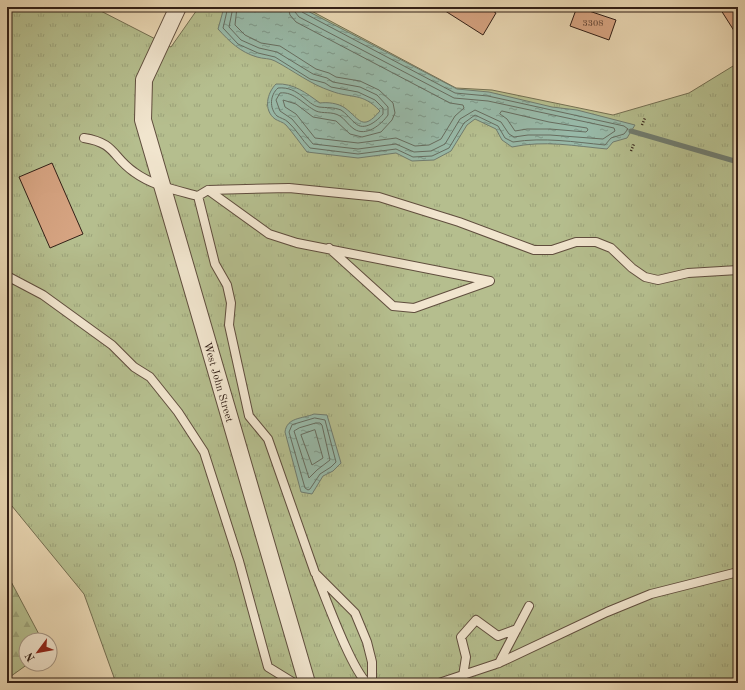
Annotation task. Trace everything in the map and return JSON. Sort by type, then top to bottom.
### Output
[{"type":"street","name":"West John Street","points":[[178,7],[144,80],[143,120],[307,683]]},
{"type":"lane","points":[[84,138],[108,145],[133,172],[162,187],[198,196],[208,190],[288,188],[378,197],[459,222],[534,250],[552,250],[576,242],[596,242],[611,248],[632,268],[645,277],[658,280],[688,273],[738,270]]},
{"type":"lane","points":[[208,190],[269,234],[297,243],[329,248],[490,281],[414,308],[393,306],[329,248]]},
{"type":"lane","points":[[198,196],[215,264],[227,285],[231,303],[229,325],[249,416],[268,440],[315,572],[354,663],[362,679],[367,683]]},
{"type":"lane","points":[[7,276],[43,295],[112,345],[134,368],[150,378],[178,412],[204,452],[239,560],[268,667],[294,683]]},
{"type":"lane","points":[[315,572],[355,613],[369,648],[372,662],[372,683]]},
{"type":"lane","points":[[439,683],[499,663],[607,612],[651,594],[711,577],[738,572]]},
{"type":"lane","points":[[499,663],[529,606]]},
{"type":"lane","points":[[463,676],[466,657],[461,637],[476,620],[498,636],[517,629]]},
{"type":"path","points":[[642,125],[645,118]]},
{"type":"path","points":[[631,151],[634,144]]},
{"type":"green space","points":[[7,7],[93,7],[171,47],[199,7],[304,7],[456,88],[492,90],[613,115],[689,93],[738,63],[738,683],[116,683],[84,594],[7,500]]},
{"type":"green space","points":[[7,574],[38,632],[18,632],[18,671],[7,679]]},
{"type":"water","points":[[213,7],[300,7],[457,89],[489,92],[552,107],[577,110],[635,125],[627,138],[613,142],[607,149],[548,144],[512,147],[502,140],[496,129],[475,119],[467,125],[451,151],[434,160],[412,161],[396,153],[358,158],[307,152],[286,125],[275,119],[269,111],[268,102],[270,92],[276,84],[294,87],[305,92],[320,103],[332,103],[342,106],[361,122],[369,121],[380,111],[374,105],[362,98],[323,88],[273,60],[251,55],[240,49],[218,29],[223,11]]},
{"type":"water","points":[[314,414],[327,415],[341,463],[333,471],[323,476],[312,494],[301,492],[285,432],[286,427],[292,421]]},
{"type":"building","points":[[439,7],[486,7],[496,13],[483,35]]},
{"type":"building","points":[[577,7],[616,20],[609,40],[570,26]]},
{"type":"building","points":[[719,7],[738,7],[738,37]]},
{"type":"building","points":[[52,163],[83,234],[50,248],[19,177]]},
{"type":"waterway","points":[[631,131],[738,162]]}]
